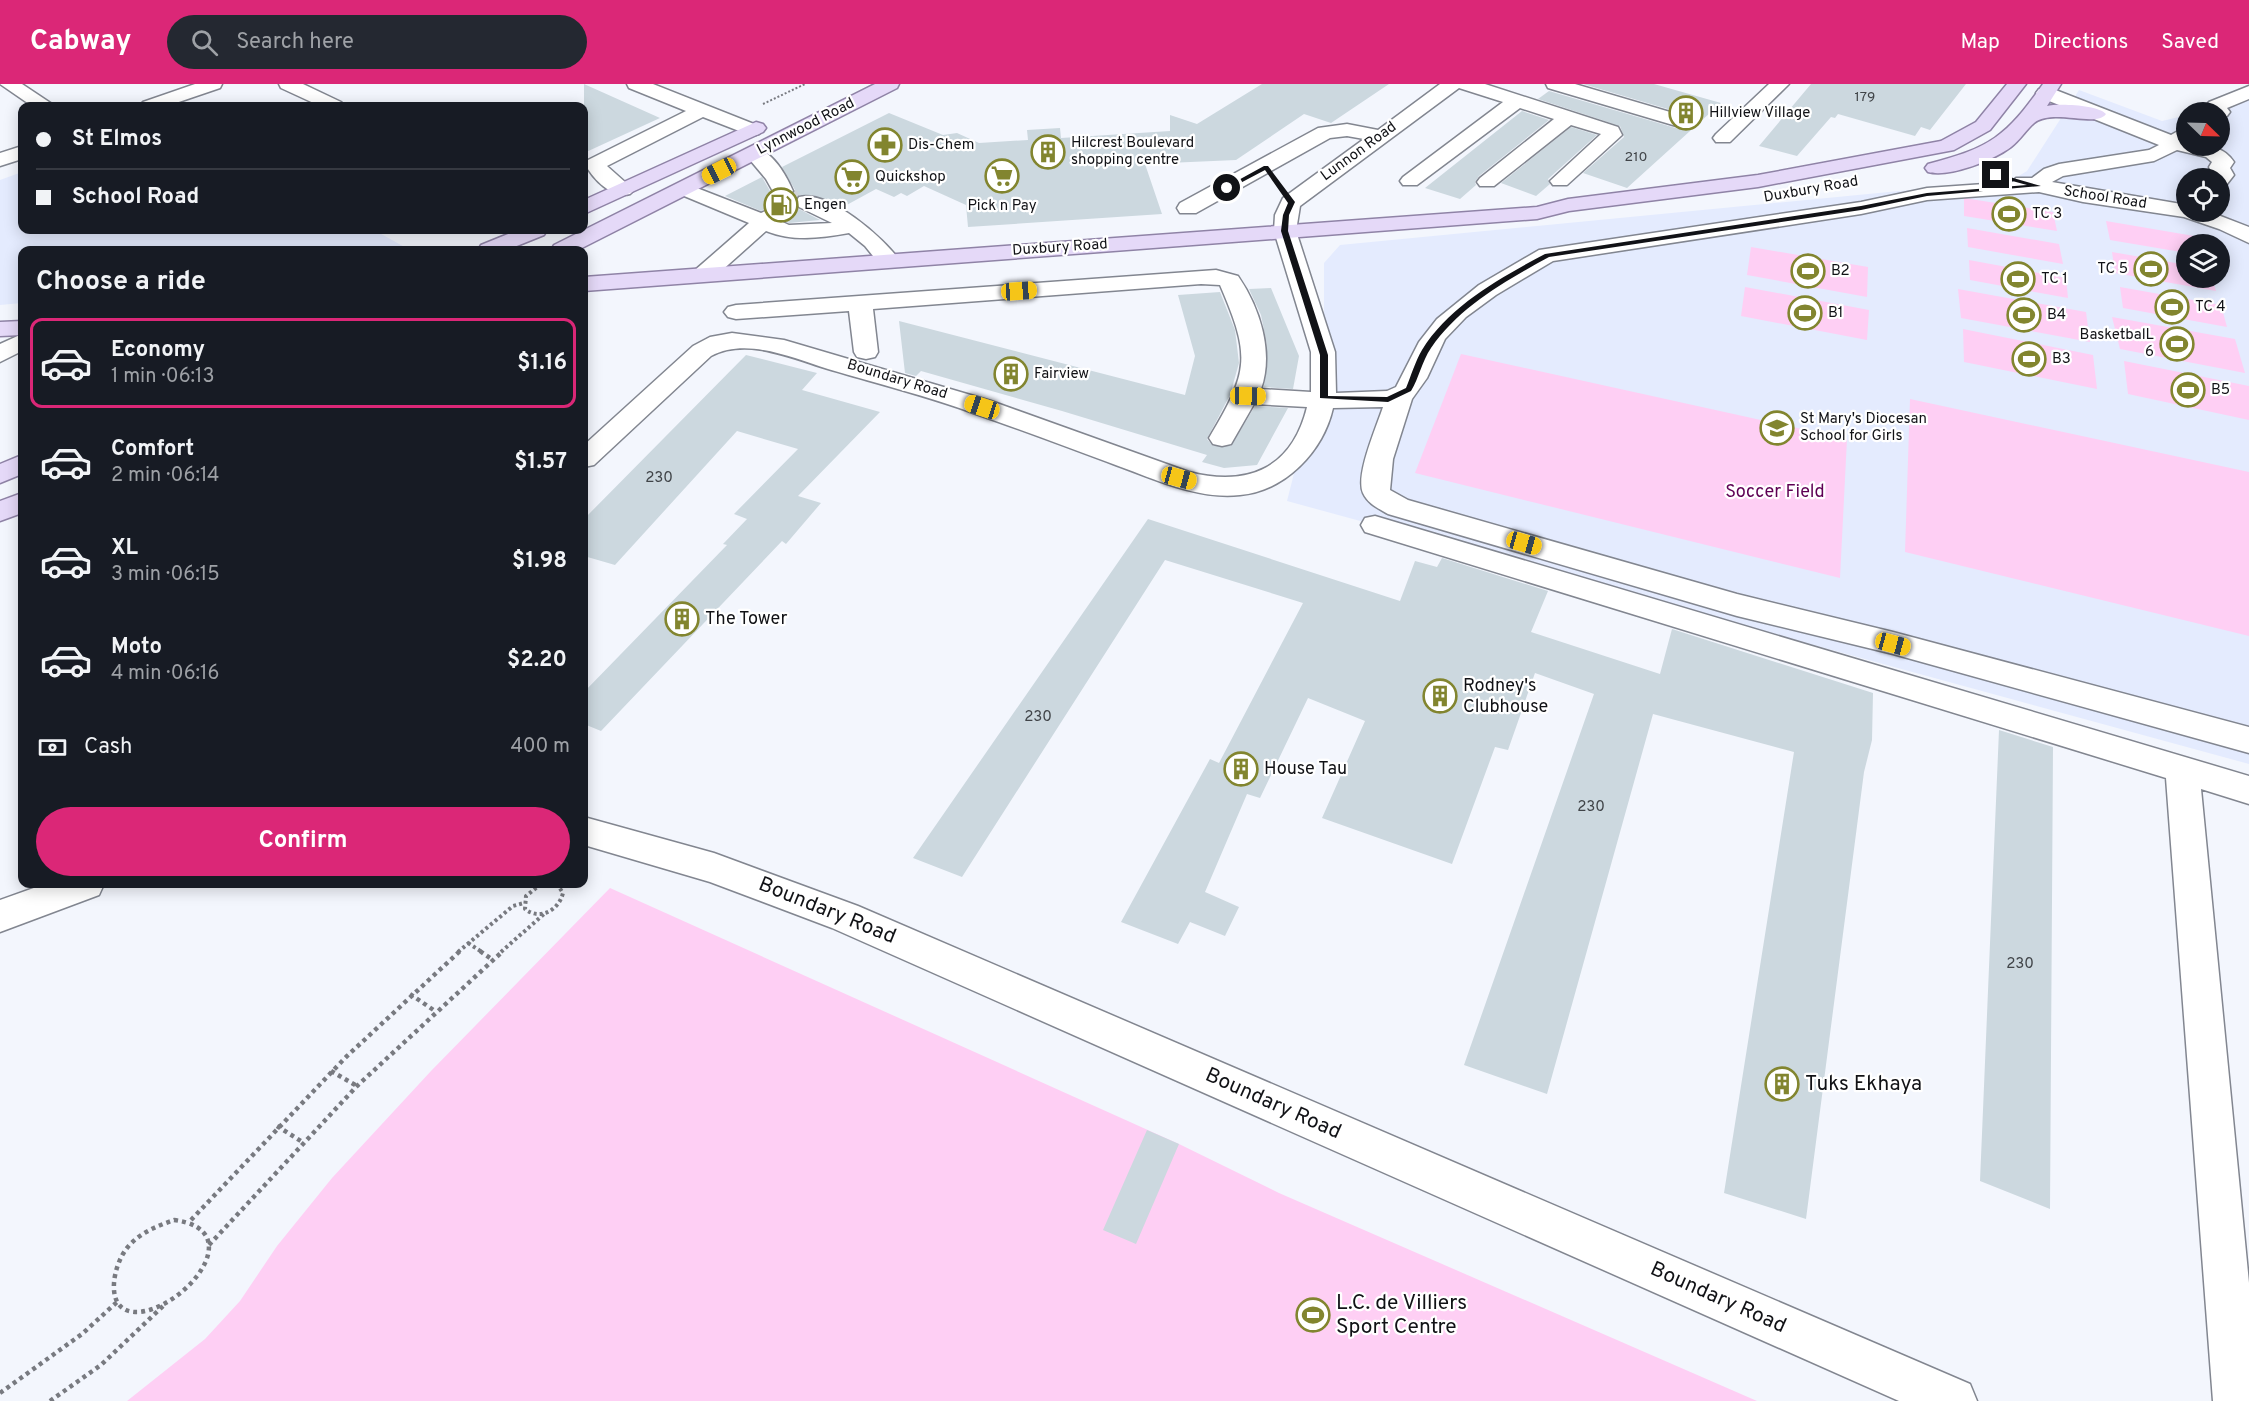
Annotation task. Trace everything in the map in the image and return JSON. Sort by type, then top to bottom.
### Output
[{"type":"main road","name":"Lynnwood Road","points":[[570,246],[755,154],[822,107],[847,84]]},
{"type":"main road","name":"Lynnwood Road","points":[[822,107],[890,84]]},
{"type":"main road","name":"Duxbury Road","points":[[588,284],[1537,213],[1568,205],[1654,196],[1758,181],[1930,150],[1966,138],[1983,126],[2017,84]]},
{"type":"main road","points":[[1983,126],[2000,121],[2022,97],[2046,87]]},
{"type":"main road","name":"Duxbury Road","points":[[1537,213],[1581,218],[1677,209],[1779,196],[1954,164],[2001,147],[2016,134],[2046,87]]},
{"type":"main road","points":[[752,130],[770,133],[807,118],[822,107]]},
{"type":"main road","points":[[2028,118],[2055,110],[2096,114]]},
{"type":"main road","name":"Lynnwood Road","points":[[588,206],[773,120]]},
{"type":"main road","points":[[610,226],[595,247],[595,259],[601,270],[615,282]]},
{"type":"main road","points":[[498,246],[523,234]]},
{"type":"main road","points":[[0,329],[18,328]]},
{"type":"main road","points":[[0,474],[18,466]]},
{"type":"main road","points":[[0,512],[18,504]]},
{"type":"street","points":[[9,84],[38,102]]},
{"type":"street","points":[[161,102],[213,84]]},
{"type":"street","points":[[288,84],[326,102]]},
{"type":"street","points":[[636,84],[752,130]]},
{"type":"street","name":"Lunnon Road","points":[[1291,202],[1452,84]]},
{"type":"street","points":[[1466,84],[1607,128],[1612,135],[1560,181]]},
{"type":"street","points":[[1555,84],[1680,121]]},
{"type":"street","points":[[1724,138],[1772,85]]},
{"type":"street","points":[[2046,87],[2096,114],[2176,137]]},
{"type":"street","points":[[2208,87],[2242,94]]},
{"type":"street","points":[[2225,102],[2242,94]]},
{"type":"street","points":[[1410,181],[1518,100]]},
{"type":"street","points":[[623,190],[599,171],[595,164],[700,111]]},
{"type":"street","points":[[2230,114],[2249,112]]},
{"type":"street","points":[[1487,182],[1570,116]]},
{"type":"street","points":[[1188,208],[1266,167],[1325,132],[1347,130],[1380,136]]},
{"type":"street","points":[[1248,396],[1388,400],[1400,396],[1409,390],[1425,351],[1446,323],[1504,279],[1547,255],[1861,208],[1927,194],[2038,186],[2044,178],[2059,170],[2154,155],[2176,140]]},
{"type":"street","points":[[0,160],[18,153]]},
{"type":"street","points":[[755,154],[776,177],[782,190]]},
{"type":"street","points":[[2218,156],[2224,162],[2219,168]]},
{"type":"street","name":"School Road","points":[[1954,164],[2083,196],[2176,209]]},
{"type":"street","points":[[1266,167],[1291,202],[1286,215],[1285,231],[1324,355],[1324,398]]},
{"type":"street","points":[[684,189],[797,232],[852,226]]},
{"type":"street","points":[[807,202],[852,226],[881,247],[889,261]]},
{"type":"street","points":[[702,276],[766,220]]},
{"type":"street","name":"School Road","points":[[2221,222],[2249,236]]},
{"type":"street","points":[[736,312],[1189,278],[1225,279],[1230,281],[1257,349],[1256,373],[1248,396],[1222,438]]},
{"type":"street","points":[[860,303],[866,352]]},
{"type":"street","name":"Boundary Road","points":[[588,455],[690,360],[710,346],[732,340],[775,345],[935,391],[1200,484],[1239,486],[1258,483],[1274,474],[1302,448],[1324,398]]},
{"type":"street","points":[[0,355],[18,344]]},
{"type":"street","points":[[1400,396],[1377,468],[1374,486],[1376,493],[1398,507],[1737,605],[1893,644],[2249,741]]},
{"type":"street","points":[[1375,525],[2249,790]]},
{"type":"street","points":[[2182,769],[2237,1401]]},
{"type":"street","name":"Boundary Road","points":[[588,832],[714,868],[845,917],[1953,1401]]},
{"type":"street","points":[[0,916],[75,888]]},
{"type":"path","points":[[524,903],[529,891],[534,888]]},
{"type":"path","points":[[209,1245],[357,1086],[435,1011],[544,914],[552,911],[562,900],[561,888]]},
{"type":"path","points":[[524,903],[530,913],[544,914]]},
{"type":"path","points":[[191,1220],[277,1126],[410,994],[513,906],[524,903]]},
{"type":"path","points":[[468,943],[493,960]]},
{"type":"path","points":[[410,994],[435,1011]]},
{"type":"path","points":[[331,1071],[357,1086]]},
{"type":"path","points":[[277,1126],[305,1143]]},
{"type":"path","points":[[50,1401],[101,1365],[197,1277],[206,1261],[209,1245],[207,1234],[201,1225],[191,1220],[174,1220],[155,1226],[137,1238],[122,1254],[113,1272],[111,1289],[117,1302],[129,1310],[147,1311],[166,1304]]},
{"type":"path","points":[[0,1393],[82,1334],[117,1302]]},
{"type":"shaded area","name":"St Mary's Diocesan School for Girls","points":[[2079,90],[2162,121],[2176,118],[2176,156],[2230,156],[2230,104],[2249,100],[2249,764],[1287,501],[1324,355],[1324,263],[1340,245],[2012,180],[2027,171]]},
{"type":"shaded area","points":[[18,173],[18,234],[381,234],[403,246],[18,246],[18,303],[0,305],[0,180]]},
{"type":"green space","name":"TC 3","points":[[1964,198],[2053,212],[2057,231],[1964,216]]},
{"type":"green space","points":[[2106,221],[2182,234],[2176,234],[2176,251],[2110,240]]},
{"type":"green space","points":[[1967,228],[2059,244],[2063,264],[1968,247]]},
{"type":"green space","name":"B2","points":[[1751,247],[1868,267],[1867,297],[1747,275]]},
{"type":"green space","name":"TC 5","points":[[2112,252],[2176,263],[2176,284],[2115,273]]},
{"type":"green space","name":"TC 1","points":[[1969,260],[2066,278],[2068,298],[1970,280]]},
{"type":"green space","name":"B1","points":[[1745,287],[1869,310],[1867,340],[1741,316]]},
{"type":"green space","name":"TC 4","points":[[2120,287],[2221,305],[2227,327],[2123,308]]},
{"type":"green space","name":"TC 5","points":[[2199,288],[2215,288],[2216,291]]},
{"type":"green space","name":"B4","points":[[1958,289],[2086,312],[2090,342],[1961,318]]},
{"type":"green space","name":"BasketbalL 6","points":[[2112,317],[2235,339],[2245,373],[2120,349]]},
{"type":"green space","name":"B3","points":[[1963,329],[2093,355],[2097,389],[1964,362]]},
{"type":"green space","name":"Soccer Field","points":[[1461,354],[1847,439],[1840,578],[1415,473]]},
{"type":"green space","name":"B5","points":[[2124,361],[2249,386],[2249,420],[2128,394]]},
{"type":"green space","points":[[1910,399],[2249,472],[2249,636],[1905,552]]},
{"type":"green space","points":[[610,888],[1179,1144],[1279,1193],[1757,1401],[127,1401],[205,1339],[240,1301],[277,1246],[332,1178],[431,1071]]},
{"type":"building","points":[[584,84],[660,118],[588,151],[588,102],[584,102]]},
{"type":"building","name":"Hilcrest Boulevard shopping centre","points":[[1262,84],[1389,84],[1331,123],[1304,114],[1236,160],[1145,164],[1162,214],[968,227],[966,205],[924,186],[907,196],[901,193],[894,197],[876,189],[843,207],[812,195],[799,195],[794,201],[797,208],[820,220],[789,223],[781,219],[783,215],[779,209],[769,207],[761,211],[725,196],[762,177],[773,196],[791,197],[795,190],[782,167],[889,113],[943,135],[957,133],[979,143],[1028,140],[1027,130],[1060,128],[1061,138],[1170,131],[1170,115],[1197,124]]},
{"type":"building","points":[[1583,84],[1654,84],[1721,103],[1627,188],[1583,173],[1624,137],[1620,126],[1538,99],[1549,91],[1679,129],[1691,123],[1692,120],[1688,115]]},
{"type":"building","points":[[1811,84],[1966,84],[1930,130],[1921,127],[1915,136],[1838,114],[1835,118],[1831,117],[1797,156],[1759,146]]},
{"type":"building","points":[[1522,111],[1549,120],[1479,176],[1475,182],[1476,185],[1460,199],[1425,188]]},
{"type":"building","points":[[1571,127],[1597,135],[1548,179],[1550,184],[1536,196],[1501,183]]},
{"type":"building","points":[[1271,288],[1299,356],[1293,389],[1264,387],[1267,345],[1261,315],[1249,289]]},
{"type":"building","name":"Fairview","points":[[1220,292],[1235,330],[1239,363],[1230,395],[1207,439],[1213,446],[1231,446],[1255,406],[1288,408],[1257,465],[1224,468],[1202,462],[1207,455],[1062,411],[921,371],[916,376],[905,373],[899,321],[1185,395],[1195,356],[1178,295]]},
{"type":"building","points":[[746,355],[817,373],[802,390],[880,412],[798,496],[821,503],[786,544],[782,541],[601,731],[588,726],[588,688],[727,545],[723,544],[747,519],[734,514],[798,449],[737,431],[615,565],[588,557],[588,515]]},
{"type":"building","points":[[1148,519],[1400,601],[1415,561],[1437,567],[1442,558],[1548,591],[1531,632],[1660,674],[1672,629],[1873,693],[1872,740],[1864,772],[1806,1219],[1724,1193],[1794,752],[1653,714],[1547,1094],[1464,1065],[1594,694],[1535,673],[1508,750],[1495,747],[1452,864],[1322,818],[1365,721],[1308,698],[1260,798],[1247,794],[1205,892],[1239,907],[1225,936],[1190,922],[1178,944],[1121,922],[1210,759],[1219,763],[1303,603],[1165,560],[962,877],[913,858]]},
{"type":"building","points":[[1999,730],[2053,747],[2050,1209],[1980,1181]]},
{"type":"building","points":[[1147,1130],[1179,1144],[1136,1244],[1103,1230]]},
{"type":"tunnel","points":[[770,216],[801,199]]},
{"type":"place","name":"Hillview Village","points":[[1686,113]]},
{"type":"place","name":"Dis-Chem","points":[[885,145]]},
{"type":"place","name":"Hilcrest Boulevard shopping centre","points":[[1048,152]]},
{"type":"place","name":"Pick n Pay","points":[[1002,176]]},
{"type":"place","name":"Quickshop","points":[[852,177]]},
{"type":"place","name":"Engen","points":[[781,205]]},
{"type":"place","name":"TC 3","points":[[2009,214]]},
{"type":"place","name":"TC 5","points":[[2151,269]]},
{"type":"place","name":"B2","points":[[1808,271]]},
{"type":"place","name":"TC 1","points":[[2018,279]]},
{"type":"place","name":"TC 4","points":[[2172,307]]},
{"type":"place","name":"B1","points":[[1805,313]]},
{"type":"place","name":"B4","points":[[2024,315]]},
{"type":"place","name":"BasketbalL 6","points":[[2177,344]]},
{"type":"place","name":"B3","points":[[2029,359]]},
{"type":"place","name":"Fairview","points":[[1011,374]]},
{"type":"place","name":"B5","points":[[2188,390]]},
{"type":"place","name":"St Mary's Diocesan School for Girls","points":[[1777,428]]},
{"type":"place","name":"The Tower","points":[[682,619]]},
{"type":"place","name":"Rodney's Clubhouse","points":[[1440,696]]},
{"type":"place","name":"House Tau","points":[[1241,769]]},
{"type":"place","name":"Tuks Ekhaya","points":[[1782,1084]]},
{"type":"place","name":"L.C. de Villiers Sport Centre","points":[[1313,1315]]},
{"type":"route","points":[[1227,188],[1266,167],[1291,202],[1286,215],[1285,231],[1324,355],[1326,379],[1324,398],[1388,400],[1409,390],[1425,351],[1434,336],[1446,323],[1504,279],[1547,255],[1567,250],[1861,208],[1927,194],[2038,186],[1996,175]]}]
